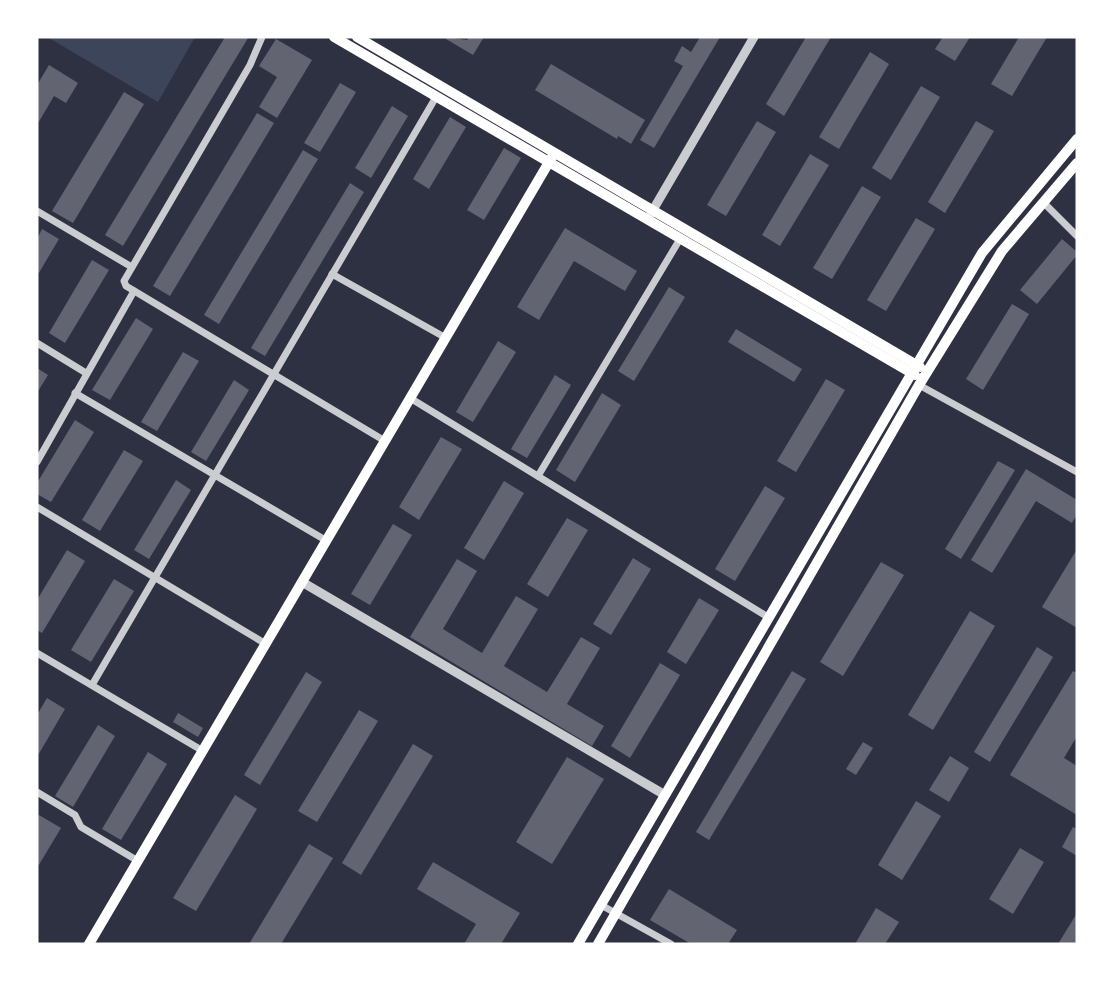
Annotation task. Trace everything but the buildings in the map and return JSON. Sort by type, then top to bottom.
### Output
[{"type":"main road","points":[[334,37],[436,97],[552,158]]},
{"type":"main road","points":[[357,37],[552,158],[912,368],[924,378]]},
{"type":"main road","points":[[578,944],[912,368],[982,253],[1077,139]]},
{"type":"main road","points":[[89,944],[552,158]]},
{"type":"main road","points":[[598,944],[924,378],[1002,251],[1077,163]]},
{"type":"main road","points":[[650,215],[680,239],[912,368]]},
{"type":"street","points":[[262,37],[250,65],[130,266],[124,281],[134,292],[385,441]]},
{"type":"street","points":[[650,215],[754,37]]},
{"type":"street","points":[[92,685],[271,374],[436,97]]},
{"type":"street","points":[[1043,202],[1077,236]]},
{"type":"street","points":[[37,211],[130,266]]},
{"type":"street","points":[[538,476],[680,239]]},
{"type":"street","points":[[332,274],[446,338]]},
{"type":"street","points":[[37,462],[134,292]]},
{"type":"street","points":[[37,343],[86,373]]},
{"type":"street","points":[[924,378],[1077,472]]},
{"type":"street","points":[[75,393],[327,541]]},
{"type":"street","points":[[410,398],[768,617]]},
{"type":"street","points":[[37,507],[266,644]]},
{"type":"street","points":[[302,582],[665,795]]},
{"type":"street","points":[[37,653],[203,751]]},
{"type":"street","points":[[37,792],[75,815],[81,827],[138,861]]},
{"type":"street","points":[[601,905],[671,944]]},
{"type":"shaded area","points":[[47,37],[195,37],[158,102]]}]
